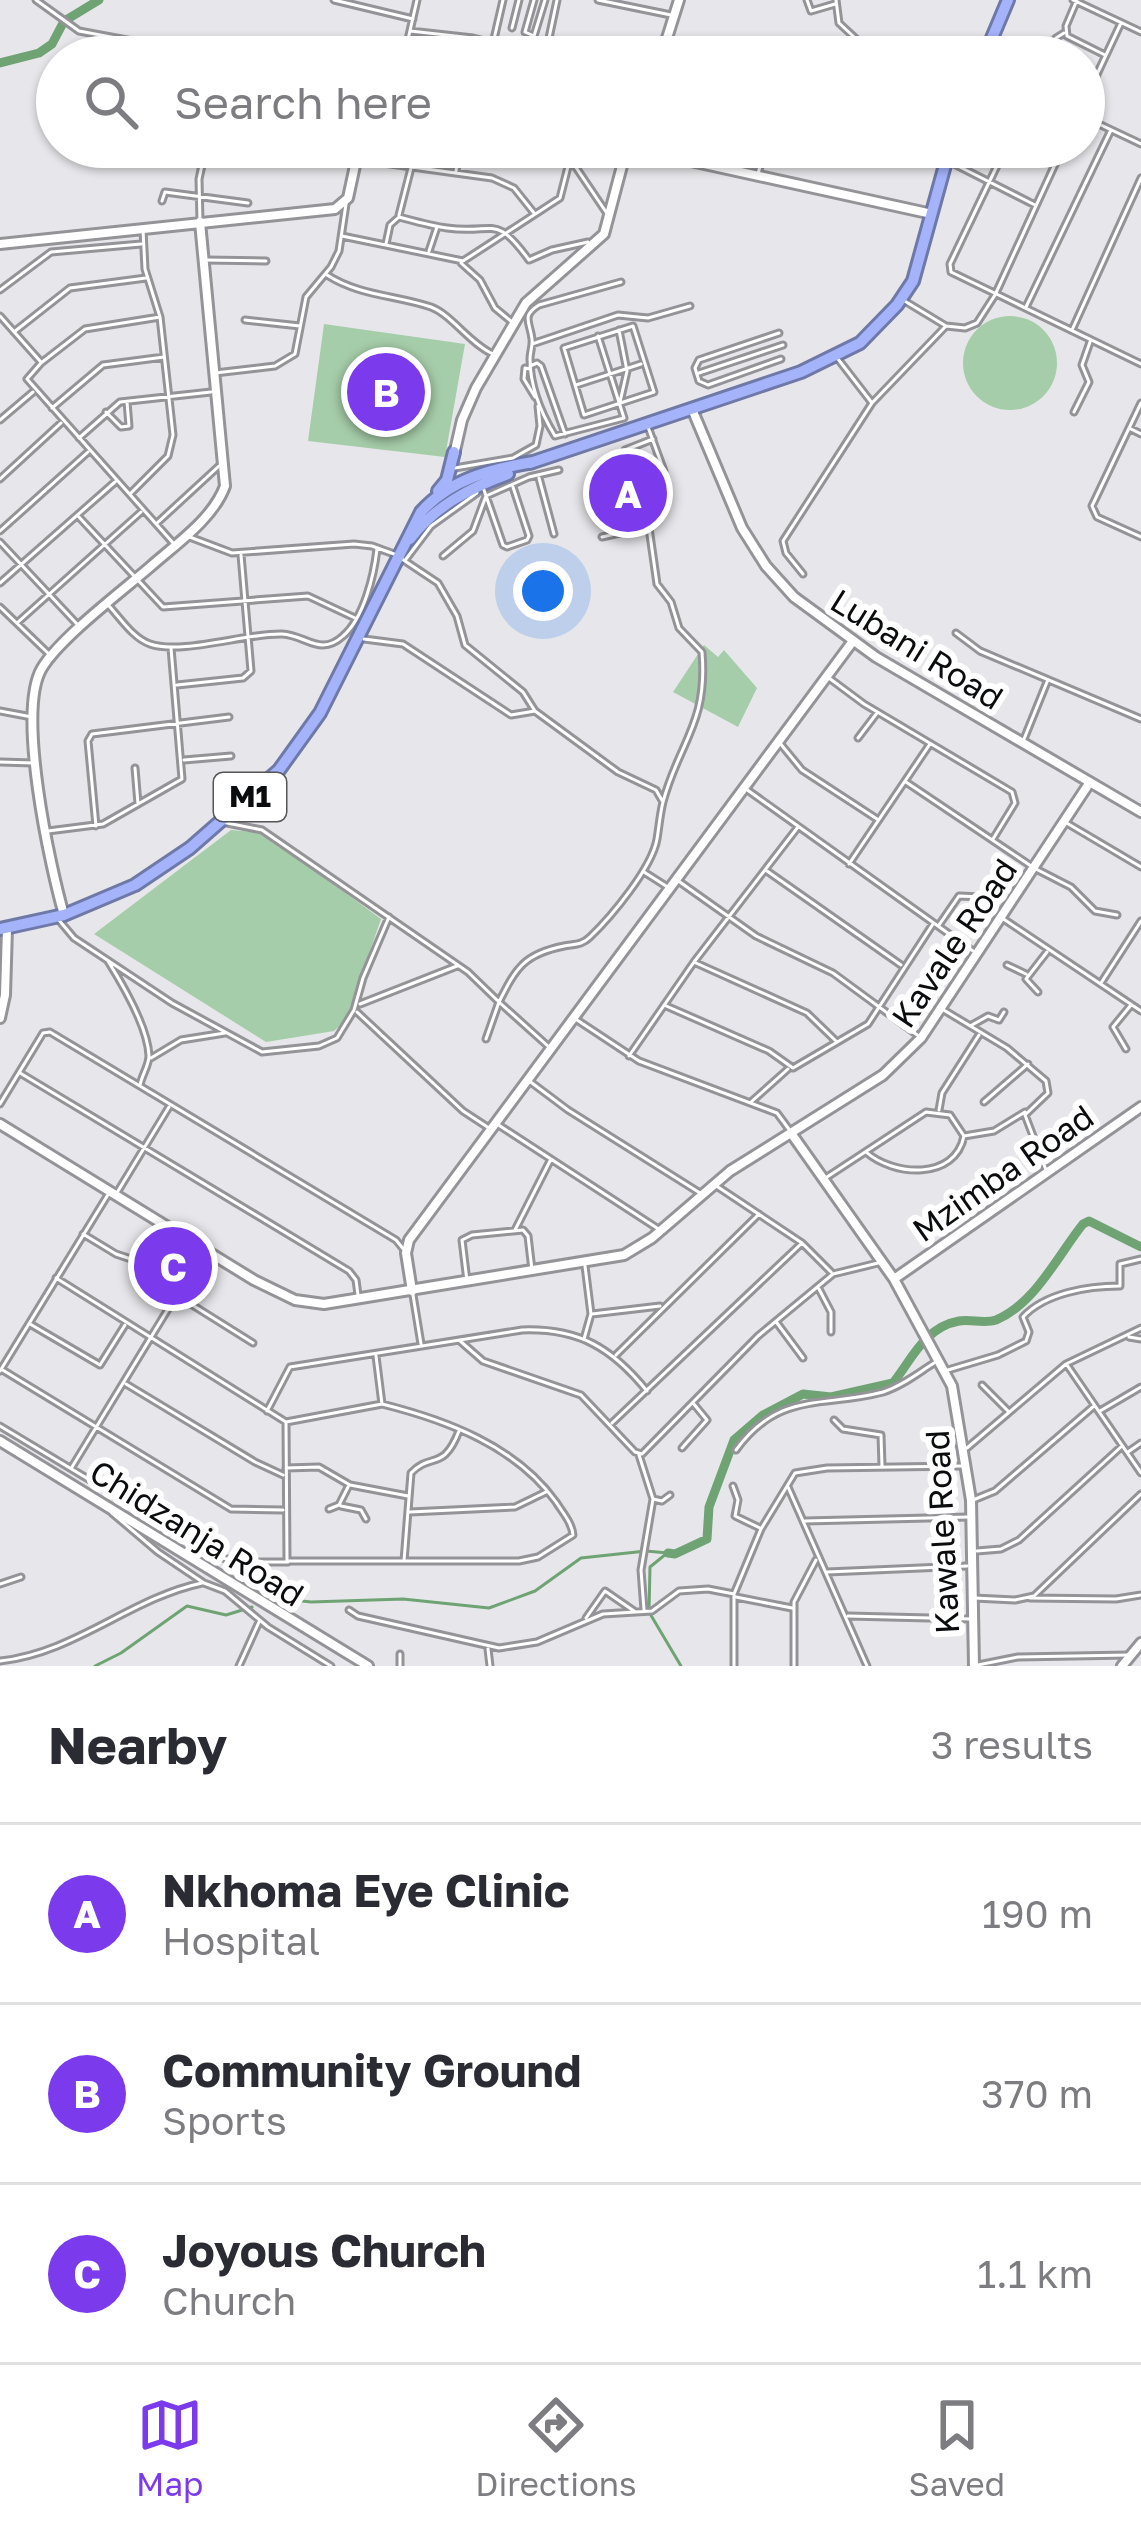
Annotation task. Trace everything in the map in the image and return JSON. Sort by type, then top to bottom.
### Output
[{"type":"highway","points":[[993,36],[1008,0]]},
{"type":"highway","name":"M1","points":[[421,512],[459,488],[480,487],[626,425],[647,425],[837,357],[870,334],[901,299],[916,273],[945,168]]},
{"type":"highway","points":[[454,462],[480,487]]},
{"type":"highway","name":"M1","points":[[3,929],[110,898],[153,874],[279,770],[304,740],[421,512],[447,480],[454,462]]},
{"type":"highway","name":"M1","points":[[401,557],[426,521],[459,488]]},
{"type":"street","points":[[36,0],[79,31],[106,36]]},
{"type":"street","points":[[334,0],[413,19]]},
{"type":"street","points":[[409,36],[417,0]]},
{"type":"street","points":[[495,36],[503,0]]},
{"type":"street","points":[[512,28],[519,0]]},
{"type":"street","points":[[534,0],[525,32],[534,36],[545,0]]},
{"type":"street","points":[[550,36],[557,0]]},
{"type":"street","points":[[598,0],[673,16]]},
{"type":"street","points":[[667,36],[679,0]]},
{"type":"street","points":[[807,0],[811,11],[836,2],[839,23],[853,36]]},
{"type":"street","points":[[1060,36],[1065,33],[1076,1],[1141,32]]},
{"type":"street","points":[[1106,56],[1121,23]]},
{"type":"street","points":[[410,32],[440,36]]},
{"type":"street","points":[[1065,33],[1070,36]]},
{"type":"street","points":[[1105,127],[1141,144]]},
{"type":"street","points":[[1105,142],[1111,130]]},
{"type":"street","points":[[203,168],[200,222],[225,460],[220,498],[185,536],[51,656],[36,680],[34,717],[44,831],[60,916],[74,938],[262,1052],[320,1046],[337,1039],[355,1008],[362,978],[389,917]]},
{"type":"street","points":[[215,373],[284,363],[295,354],[306,297],[336,260],[352,168]]},
{"type":"street","points":[[386,244],[390,225],[399,217],[411,168],[502,181],[535,214]]},
{"type":"street","points":[[456,173],[457,168]]},
{"type":"street","points":[[460,262],[562,195],[569,168]]},
{"type":"street","points":[[577,168],[610,218]]},
{"type":"street","points":[[459,488],[454,462],[463,416],[494,355],[534,293],[604,234],[622,168]]},
{"type":"street","points":[[727,168],[934,214]]},
{"type":"street","points":[[758,175],[760,168]]},
{"type":"street","points":[[968,168],[1035,205]]},
{"type":"street","points":[[996,168],[950,268],[954,275],[1141,364]]},
{"type":"street","points":[[901,299],[946,326],[964,328],[977,322],[995,295],[1053,168]]},
{"type":"street","points":[[1024,309],[1093,168]]},
{"type":"street","points":[[1071,331],[1141,178]]},
{"type":"street","points":[[162,201],[165,192],[248,203]]},
{"type":"street","points":[[0,244],[335,208],[346,202]]},
{"type":"street","points":[[399,217],[439,227],[494,227],[517,240],[529,260],[552,250],[596,243]]},
{"type":"street","points":[[428,254],[439,227]]},
{"type":"street","points":[[129,495],[171,449],[160,317],[148,278],[143,228]]},
{"type":"street","points":[[342,236],[460,262],[481,280],[495,308],[513,322]]},
{"type":"street","points":[[0,290],[51,251],[143,243]]},
{"type":"street","points":[[203,260],[266,261]]},
{"type":"street","points":[[326,274],[359,291],[437,310],[472,344],[494,355]]},
{"type":"street","points":[[14,332],[70,288],[148,278]]},
{"type":"street","points":[[531,368],[526,321],[533,308],[621,282]]},
{"type":"street","points":[[532,344],[618,315],[648,318],[690,306]]},
{"type":"street","points":[[0,316],[41,363]]},
{"type":"street","points":[[160,317],[91,326],[27,377],[34,391],[175,545]]},
{"type":"street","points":[[245,320],[302,327]]},
{"type":"street","points":[[803,574],[782,542],[872,404],[946,326]]},
{"type":"street","points":[[634,327],[654,392],[584,415],[564,348],[598,336],[634,327]]},
{"type":"street","points":[[619,330],[626,369],[620,404]]},
{"type":"street","points":[[779,333],[699,360],[697,374],[708,385],[781,359]]},
{"type":"street","points":[[454,462],[513,458],[539,440],[626,425],[598,336]]},
{"type":"street","points":[[1074,412],[1089,382],[1082,365],[1091,340]]},
{"type":"street","points":[[697,374],[783,345]]},
{"type":"street","points":[[51,409],[103,365],[164,357]]},
{"type":"street","points":[[837,357],[872,404]]},
{"type":"street","points":[[574,386],[644,364]]},
{"type":"street","points":[[541,366],[564,436],[555,436],[524,379],[525,368],[541,366]]},
{"type":"street","points":[[0,420],[34,391]]},
{"type":"street","points":[[78,439],[106,412],[127,400],[218,391]]},
{"type":"street","points":[[106,412],[121,427],[129,426],[127,400]]},
{"type":"street","points":[[537,400],[539,440]]},
{"type":"street","points":[[1141,403],[1093,502],[1097,517],[1141,538]]},
{"type":"street","name":"Lubani Road","points":[[692,409],[727,499],[761,559],[794,597],[853,641],[1141,812]]},
{"type":"street","points":[[1,476],[62,422]]},
{"type":"street","points":[[647,425],[664,471]]},
{"type":"street","points":[[1129,428],[1141,434]]},
{"type":"street","points":[[486,1039],[514,970],[534,955],[585,942],[642,871],[656,843],[663,802],[698,720],[704,690],[703,656],[680,628],[657,584],[649,528],[625,499],[622,457],[628,447],[652,439]]},
{"type":"street","points":[[0,531],[89,451]]},
{"type":"street","points":[[156,524],[225,460]]},
{"type":"street","points":[[401,557],[480,487],[513,485],[559,470]]},
{"type":"street","points":[[539,478],[554,534]]},
{"type":"street","points":[[0,583],[116,481]]},
{"type":"street","points":[[480,487],[503,545],[527,540],[513,485]]},
{"type":"street","points":[[443,556],[473,531],[480,487]]},
{"type":"street","points":[[17,623],[143,510]]},
{"type":"street","points":[[78,515],[167,608],[308,596],[355,619]]},
{"type":"street","points":[[602,537],[633,530],[638,517]]},
{"type":"street","points":[[185,536],[216,550],[241,553],[346,544],[378,547],[401,557],[438,583],[457,616],[465,645],[524,692],[535,711],[618,772],[656,790],[663,802]]},
{"type":"street","points":[[0,542],[81,628]]},
{"type":"street","points":[[108,605],[143,640],[171,646],[286,634],[320,647],[341,638],[355,619],[378,547]]},
{"type":"street","points":[[175,686],[246,676],[251,668],[241,553]]},
{"type":"street","points":[[0,608],[51,656]]},
{"type":"street","points":[[956,633],[980,651],[1141,719]]},
{"type":"street","points":[[356,638],[403,644],[511,715],[535,711]]},
{"type":"street","points":[[421,1346],[406,1253],[409,1240],[853,641]]},
{"type":"street","points":[[44,831],[96,826],[182,779],[171,646]]},
{"type":"street","points":[[828,677],[1015,794],[1015,803],[993,838]]},
{"type":"street","points":[[1023,742],[1048,680]]},
{"type":"street","points":[[0,711],[34,717]]},
{"type":"street","points":[[858,738],[878,712]]},
{"type":"street","points":[[96,826],[89,737],[229,717]]},
{"type":"street","points":[[779,742],[802,770],[879,820]]},
{"type":"street","points":[[849,864],[931,743]]},
{"type":"street","points":[[183,760],[231,755]]},
{"type":"street","points":[[0,762],[38,763]]},
{"type":"street","points":[[135,768],[138,806]]},
{"type":"street","points":[[906,782],[1034,868],[1071,887],[1098,912],[1117,915]]},
{"type":"street","name":"Kavale Road","points":[[0,1124],[295,1300],[324,1304],[358,1300],[624,1256],[662,1231],[713,1184],[883,1076],[921,1038],[1090,782]]},
{"type":"street","points":[[745,788],[977,953]]},
{"type":"street","points":[[1064,821],[1141,867]]},
{"type":"street","points":[[221,822],[262,830],[459,966],[551,1048]]},
{"type":"street","points":[[629,1056],[798,827]]},
{"type":"street","points":[[766,870],[902,967]]},
{"type":"street","points":[[642,871],[833,973],[921,1038]]},
{"type":"street","points":[[749,1103],[789,1067],[864,1028],[902,967],[959,896],[982,897]]},
{"type":"street","points":[[1000,916],[1141,1011]]},
{"type":"street","points":[[1100,984],[1141,922]]},
{"type":"street","points":[[0,1018],[5,994],[3,929]]},
{"type":"street","points":[[1038,992],[1029,986],[1028,974],[1048,951]]},
{"type":"street","points":[[107,960],[133,1007],[149,1059],[140,1088]]},
{"type":"street","points":[[694,962],[807,1013],[838,1044]]},
{"type":"street","points":[[1007,965],[1028,974]]},
{"type":"street","points":[[355,1008],[459,966]]},
{"type":"street","points":[[664,1005],[769,1051],[789,1067]]},
{"type":"street","points":[[1126,1049],[1113,1028],[1130,1005]]},
{"type":"street","points":[[355,1008],[463,1111],[552,1157],[662,1231]]},
{"type":"street","points":[[941,1008],[1028,1064],[1048,1089],[1027,1111],[994,1131],[964,1136]]},
{"type":"street","points":[[970,1026],[988,1016],[999,1020],[1004,1012]]},
{"type":"street","points":[[573,1018],[629,1056],[777,1113],[894,1279]]},
{"type":"street","points":[[0,1104],[43,1033],[50,1032],[396,1240],[406,1253]]},
{"type":"street","points":[[938,1111],[942,1094],[981,1032]]},
{"type":"street","points":[[149,1059],[181,1040],[225,1033]]},
{"type":"street","points":[[984,1102],[1028,1064]]},
{"type":"street","points":[[18,1072],[352,1274],[358,1300]]},
{"type":"street","points":[[527,1080],[702,1194]]},
{"type":"street","points":[[170,1106],[82,1233],[1,1368],[231,1509],[285,1510]]},
{"type":"street","name":"Mzimba Road","points":[[894,1279],[1141,1107]]},
{"type":"street","points":[[822,1181],[919,1115],[938,1111],[956,1120],[964,1136],[961,1148],[952,1156],[913,1173],[881,1164],[866,1152]]},
{"type":"street","points":[[1027,1111],[1025,1120],[1047,1171]]},
{"type":"street","points":[[514,1230],[552,1157]]},
{"type":"street","points":[[713,1184],[802,1243],[832,1274]]},
{"type":"street","points":[[616,1355],[759,1214]]},
{"type":"street","points":[[467,1283],[465,1237],[514,1230],[527,1233],[532,1272]]},
{"type":"street","points":[[82,1233],[140,1262],[160,1252],[174,1231]]},
{"type":"street","points":[[611,1424],[802,1243]]},
{"type":"street","points":[[71,1468],[204,1249]]},
{"type":"street","points":[[946,1370],[998,1355],[1026,1341],[1029,1332],[1023,1317],[1034,1307],[1059,1296],[1120,1286],[1120,1264],[1141,1259]]},
{"type":"street","points":[[638,1454],[649,1450],[692,1401],[832,1274],[881,1263]]},
{"type":"street","points":[[584,1264],[591,1314],[584,1340]]},
{"type":"street","points":[[0,1426],[218,1557],[240,1562],[524,1560],[554,1549],[574,1530],[548,1491],[522,1467],[460,1430],[382,1404],[286,1422],[56,1278]]},
{"type":"street","name":"Kawale Road","points":[[894,1279],[946,1370],[965,1449],[971,1500],[974,1666]]},
{"type":"street","points":[[818,1287],[831,1312],[831,1332]]},
{"type":"street","points":[[176,1296],[253,1343]]},
{"type":"street","points":[[591,1314],[662,1305]]},
{"type":"street","points":[[776,1322],[802,1358]]},
{"type":"street","points":[[28,1323],[95,1364],[104,1361],[126,1324]]},
{"type":"street","points":[[965,1449],[1066,1364],[1141,1328]]},
{"type":"street","points":[[267,1411],[290,1367],[540,1330],[584,1340],[616,1355],[647,1391]]},
{"type":"street","points":[[1127,1337],[1141,1339]]},
{"type":"street","points":[[459,1340],[483,1360],[581,1395],[638,1454],[653,1499],[642,1558],[647,1612]]},
{"type":"street","points":[[375,1354],[382,1404]]},
{"type":"street","points":[[736,1450],[770,1417],[794,1405],[890,1390],[941,1359]]},
{"type":"street","points":[[1066,1364],[1141,1473]]},
{"type":"street","points":[[124,1383],[284,1476]]},
{"type":"street","points":[[982,1385],[1009,1413]]},
{"type":"street","points":[[971,1500],[994,1491],[1096,1409],[1141,1387]]},
{"type":"street","points":[[682,1448],[706,1420],[692,1401]]},
{"type":"street","points":[[834,1420],[843,1430],[881,1435],[882,1467]]},
{"type":"street","points":[[286,1422],[285,1558],[290,1562]]},
{"type":"street","points":[[404,1562],[413,1468],[444,1457],[460,1430]]},
{"type":"street","name":"Chidzanja Road","points":[[0,1441],[368,1666]]},
{"type":"street","points":[[1126,1453],[1141,1443]]},
{"type":"street","points":[[972,1551],[1001,1549],[1019,1540],[1122,1446]]},
{"type":"street","points":[[734,1666],[734,1595],[761,1529],[795,1473],[968,1466]]},
{"type":"street","points":[[284,1468],[319,1467],[350,1485],[408,1496]]},
{"type":"street","points":[[329,1509],[340,1504],[350,1485]]},
{"type":"street","points":[[787,1485],[867,1666]]},
{"type":"street","points":[[733,1486],[739,1500],[735,1516],[761,1529]]},
{"type":"street","points":[[406,1512],[515,1507],[548,1491]]},
{"type":"street","points":[[391,1492],[407,1504]]},
{"type":"street","points":[[1028,1598],[1141,1494]]},
{"type":"street","points":[[653,1499],[662,1501],[670,1495]]},
{"type":"street","points":[[101,1502],[147,1544],[204,1583],[225,1591],[331,1666]]},
{"type":"street","points":[[340,1504],[361,1510],[365,1519]]},
{"type":"street","points":[[803,1521],[971,1517]]},
{"type":"street","points":[[794,1666],[793,1608],[807,1570],[818,1558]]},
{"type":"street","points":[[825,1573],[972,1566]]},
{"type":"street","points":[[0,1584],[21,1577]]},
{"type":"street","points":[[0,1660],[66,1643],[162,1596],[204,1583]]},
{"type":"street","points":[[349,1610],[488,1647],[537,1642],[585,1619],[647,1612],[679,1592],[708,1589],[793,1608]]},
{"type":"street","points":[[585,1619],[605,1591],[636,1612]]},
{"type":"street","points":[[972,1598],[1110,1600],[1141,1595]]},
{"type":"street","points":[[846,1616],[973,1619]]},
{"type":"street","points":[[239,1666],[260,1620]]},
{"type":"street","points":[[1122,1666],[1141,1643]]},
{"type":"street","points":[[488,1647],[490,1666]]},
{"type":"street","points":[[400,1654],[400,1666]]},
{"type":"street","points":[[974,1666],[1018,1657],[1131,1655]]},
{"type":"green space","points":[[1010,316],[1028,319],[1043,330],[1054,345],[1054,381],[1043,396],[1028,407],[1010,410],[992,407],[977,396],[966,381],[963,363],[966,345],[977,330],[992,319]]},
{"type":"green space","points":[[324,324],[465,344],[445,457],[308,441]]},
{"type":"green space","points":[[704,645],[718,657],[724,650],[757,688],[738,727],[673,692]]},
{"type":"green space","points":[[231,830],[264,833],[381,919],[346,1020],[334,1031],[266,1042],[94,934]]},
{"type":"waterway","points":[[66,20],[99,0]]},
{"type":"waterway","points":[[56,36],[62,25]]},
{"type":"waterway","points":[[0,63],[36,54]]},
{"type":"waterway","points":[[668,1553],[707,1539],[709,1507],[734,1440],[763,1415],[803,1394],[831,1397],[893,1383],[937,1330],[959,1321],[996,1320],[1023,1303],[1089,1221],[1141,1247]]},
{"type":"waterway","points":[[264,1591],[285,1588],[311,1602],[403,1599],[489,1608],[535,1591],[581,1558],[668,1553]]},
{"type":"waterway","points":[[666,1554],[650,1567],[649,1612],[681,1666]]},
{"type":"waterway","points":[[95,1666],[187,1606],[226,1615],[252,1607]]},
{"type":"place","name":"Community Ground","points":[[386,392]]},
{"type":"place","name":"Nkhoma Eye Clinic","points":[[628,493]]},
{"type":"place","name":"Joyous Church","points":[[173,1266]]}]
